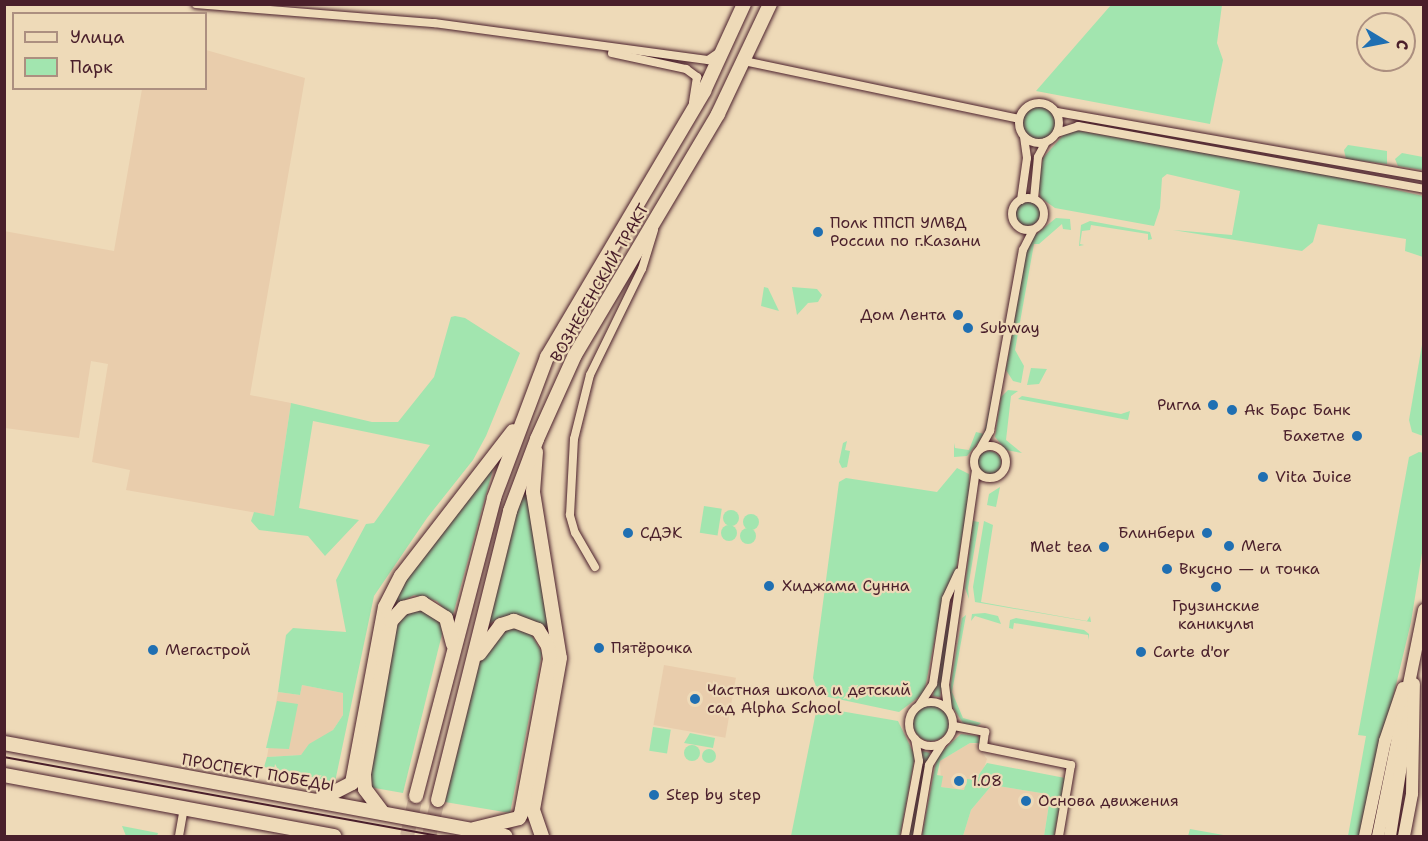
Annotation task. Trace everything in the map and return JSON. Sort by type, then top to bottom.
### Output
[{"type":"main road","name":"ВОЗНЕСЕНСКИЙ ТРАКТ","points":[[416,796],[494,498],[547,357],[688,120],[725,48],[744,4]]},
{"type":"main road","name":"ВОЗНЕСЕНСКИЙ ТРАКТ","points":[[438,800],[510,511],[537,439],[575,355],[659,215],[744,61],[770,4]]},
{"type":"main road","points":[[317,801],[352,783],[385,607],[401,576],[523,417]]},
{"type":"main road","points":[[537,439],[534,492],[560,658],[532,810],[542,837]]},
{"type":"main road","points":[[383,813],[365,789],[364,774],[396,612],[412,603],[436,609],[450,627],[454,646]]},
{"type":"main road","points":[[1378,837],[1424,610]]},
{"type":"main road","points":[[470,830],[519,818],[521,814],[550,659],[548,646],[538,630],[525,623],[509,621],[489,636],[471,668]]},
{"type":"main road","points":[[1365,837],[1393,711],[1413,668]]},
{"type":"main road","points":[[1390,837],[1407,740],[1413,668]]},
{"type":"main road","points":[[1404,837],[1412,794],[1413,668]]},
{"type":"main road","name":"ПРОСПЕКТ ПОБЕДЫ","points":[[4,743],[505,837]]},
{"type":"main road","points":[[4,775],[332,836]]},
{"type":"street","points":[[196,4],[434,23],[576,45],[708,60],[725,48]]},
{"type":"street","points":[[576,45],[686,69],[697,77],[698,84],[688,120]]},
{"type":"street","points":[[744,61],[1019,119]]},
{"type":"street","points":[[1023,250],[1018,226],[1012,212],[1021,200],[1027,158],[1019,119],[1024,109],[1036,102],[1049,105],[1057,112],[1424,177]]},
{"type":"street","points":[[1057,112],[1057,133]]},
{"type":"street","points":[[1034,199],[1038,157],[1046,142],[1057,133],[1078,126],[1424,189]]},
{"type":"street","points":[[1024,136],[1035,143],[1046,142]]},
{"type":"street","points":[[954,726],[948,709],[945,685],[973,499],[976,471],[974,459],[990,431],[1023,250],[1032,230],[1044,216],[1043,206],[1034,199],[1021,200]]},
{"type":"street","points":[[595,567],[575,533],[570,515],[574,439],[590,375],[642,269],[659,215]]},
{"type":"street","points":[[1018,226],[1032,230]]},
{"type":"street","points":[[973,499],[981,485],[1001,474],[1006,465],[1004,453],[995,446],[990,431]]},
{"type":"street","points":[[980,449],[995,446]]},
{"type":"street","points":[[976,471],[992,478]]},
{"type":"street","points":[[905,837],[919,761],[909,720],[933,684],[943,614],[961,567]]},
{"type":"street","points":[[943,614],[958,602]]},
{"type":"street","points":[[920,704],[935,701],[948,709]]},
{"type":"street","points":[[917,837],[929,765],[954,726]]},
{"type":"street","points":[[954,726],[985,732],[983,747],[1071,765],[1059,837]]},
{"type":"street","points":[[915,739],[928,746],[943,743]]},
{"type":"street","points":[[179,837],[184,809]]},
{"type":"shaded area","points":[[207,50],[305,78],[250,395],[291,403],[274,516],[126,490],[130,470],[92,462],[108,364],[91,361],[79,438],[5,428],[4,231],[114,251],[142,90],[207,90]]},
{"type":"shaded area","name":"Частная школа и детский сад Alpha School","points":[[664,665],[736,678],[725,738],[653,725]]},
{"type":"shaded area","points":[[302,685],[343,693],[343,715],[333,730],[301,755],[267,757],[278,692],[300,695]]},
{"type":"shaded area","points":[[970,743],[976,744],[987,759],[984,768],[965,790],[941,787],[940,761]]},
{"type":"shaded area","points":[[992,785],[1041,793],[1050,798],[1044,836],[963,836],[971,810]]},
{"type":"green space","points":[[1111,5],[1222,5],[1217,43],[1223,60],[1210,124],[1036,91]]},
{"type":"green space","points":[[1039,105],[1051,111],[1057,123],[1051,135],[1039,141],[1027,135],[1021,123],[1027,111]]},
{"type":"green space","points":[[1075,130],[1339,177],[1423,196],[1423,257],[1405,251],[1406,239],[1318,224],[1313,242],[1302,251],[1173,230],[1232,235],[1240,191],[1167,174],[1162,178],[1160,208],[1154,226],[1055,208],[1041,198],[1038,188],[1043,158],[1065,133]]},
{"type":"green space","points":[[1348,145],[1387,151],[1387,164],[1346,159],[1344,150]]},
{"type":"green space","points":[[1402,153],[1423,157],[1423,170],[1398,166],[1395,159]]},
{"type":"green space","points":[[1027,200],[1036,204],[1040,213],[1036,222],[1027,226],[1018,222],[1014,213],[1018,204]]},
{"type":"green space","points":[[1056,218],[1070,219],[1071,230],[1063,229],[1062,224],[1039,244],[1034,244],[1015,350],[1024,366],[1021,383],[1013,381],[1006,370],[1028,241]]},
{"type":"green space","points":[[1090,221],[1150,232],[1152,239],[1148,240],[1148,234],[1091,225],[1090,230],[1082,231],[1080,244],[1084,245],[1079,246],[1081,225]]},
{"type":"green space","points":[[764,287],[768,288],[779,311],[761,306]]},
{"type":"green space","points":[[792,287],[817,289],[822,295],[818,302],[808,303],[797,315]]},
{"type":"green space","points":[[451,317],[465,318],[520,353],[486,436],[473,460],[427,518],[374,596],[335,782],[264,767],[267,757],[301,755],[309,744],[333,730],[343,715],[343,693],[302,685],[300,695],[278,692],[286,635],[293,628],[346,632],[336,580],[366,524],[374,523],[430,445],[313,421],[299,508],[359,520],[325,556],[308,536],[259,530],[251,521],[254,512],[274,516],[291,403],[372,422],[398,422],[434,377]]},
{"type":"green space","points":[[1423,339],[1424,436],[1412,432],[1409,420]]},
{"type":"green space","points":[[999,361],[985,434],[967,456],[954,457],[954,443],[955,448],[969,450],[976,432],[984,434]]},
{"type":"green space","points":[[1031,368],[1047,369],[1039,384],[1027,385]]},
{"type":"green space","points":[[1008,390],[1018,391],[1011,396],[1006,440],[1022,453],[1006,450],[995,437],[1001,397]]},
{"type":"green space","points":[[1022,396],[1121,414],[1130,411],[1128,420],[1018,399]]},
{"type":"green space","points":[[847,441],[845,450],[850,451],[847,467],[842,468],[839,462],[843,443]]},
{"type":"green space","points":[[989,451],[994,452],[1000,458],[1000,468],[994,474],[989,475],[984,474],[978,468],[977,463],[978,458],[984,452]]},
{"type":"green space","points":[[1419,452],[1424,453],[1423,547],[1411,622],[1360,836],[1348,836],[1366,736],[1358,735],[1409,457]]},
{"type":"green space","points":[[495,462],[452,618],[437,601],[414,595],[388,609],[394,595]]},
{"type":"green space","points":[[530,463],[554,642],[543,625],[528,619],[500,617],[485,627]]},
{"type":"green space","points":[[957,468],[969,474],[970,494],[955,576],[942,603],[924,693],[899,712],[819,695],[813,678],[839,482],[846,478],[937,492]]},
{"type":"green space","points":[[1000,487],[996,507],[987,505],[989,494]]},
{"type":"green space","points":[[704,506],[722,509],[718,535],[700,533]]},
{"type":"green space","points":[[731,510],[737,512],[739,518],[737,524],[731,526],[725,524],[723,518],[725,512]]},
{"type":"green space","points":[[751,514],[759,522],[751,530],[743,522]]},
{"type":"green space","points":[[973,521],[979,522],[968,588],[969,599],[965,588]]},
{"type":"green space","points":[[984,521],[993,525],[981,602],[1087,621],[1090,616],[1091,622],[975,602],[973,587]]},
{"type":"green space","points":[[729,525],[737,533],[729,541],[721,533]]},
{"type":"green space","points":[[748,528],[756,536],[748,544],[740,536]]},
{"type":"green space","points":[[954,607],[940,697],[933,696],[949,611]]},
{"type":"green space","points":[[425,608],[441,623],[442,634],[403,793],[369,787],[366,777],[398,616]]},
{"type":"green space","points":[[985,613],[998,616],[1001,624],[975,616],[971,621],[972,614]]},
{"type":"green space","points":[[966,615],[952,692],[963,718],[981,723],[977,726],[963,723],[948,700],[962,618]]},
{"type":"green space","points":[[1016,618],[1084,630],[1089,634],[1089,640],[1088,635],[1014,623],[1013,629],[1009,628],[1010,620]]},
{"type":"green space","points":[[501,626],[529,630],[542,653],[510,813],[445,802],[486,635]]},
{"type":"green space","points":[[277,701],[298,704],[289,749],[266,748]]},
{"type":"green space","points":[[931,705],[944,710],[949,723],[944,736],[931,741],[918,736],[913,723],[918,710]]},
{"type":"green space","points":[[817,707],[898,721],[915,756],[900,836],[791,836]]},
{"type":"green space","points":[[653,727],[671,730],[667,754],[649,751]]},
{"type":"green space","points":[[690,733],[715,738],[713,748],[684,743]]},
{"type":"green space","points":[[961,734],[978,736],[980,743],[970,743],[940,761],[937,775],[943,776],[941,787],[964,790],[967,779],[975,780],[987,763],[1065,778],[1054,836],[1044,836],[1050,798],[1041,793],[992,785],[971,810],[963,836],[922,836],[937,756]]},
{"type":"green space","points":[[689,745],[695,745],[700,753],[698,759],[689,761],[684,756],[684,750]]},
{"type":"green space","points":[[709,749],[714,751],[716,756],[714,761],[709,763],[704,761],[702,756],[704,751]]},
{"type":"green space","points":[[922,751],[930,753],[914,836],[908,836]]},
{"type":"green space","points":[[122,826],[158,833],[157,836],[126,836]]},
{"type":"green space","points":[[1190,829],[1229,836],[1188,836]]},
{"type":"tunnel","points":[[407,836],[416,796]]},
{"type":"tunnel","points":[[429,836],[438,800]]},
{"type":"tram line","points":[[4,757],[437,836]]},
{"type":"place","name":"Полк ППСП УМВД России по г.Казани","points":[[818,232]]},
{"type":"place","name":"Дом Лента","points":[[958,315]]},
{"type":"place","name":"Subway","points":[[968,328]]},
{"type":"place","name":"Ригла","points":[[1213,405]]},
{"type":"place","name":"Ак Барс Банк","points":[[1232,410]]},
{"type":"place","name":"Бахетле","points":[[1357,436]]},
{"type":"place","name":"Vita Juice","points":[[1263,477]]},
{"type":"place","name":"СДЭК","points":[[628,533]]},
{"type":"place","name":"Блинбери","points":[[1207,533]]},
{"type":"place","name":"Мега","points":[[1229,546]]},
{"type":"place","name":"Met tea","points":[[1104,547]]},
{"type":"place","name":"Вкусно — и точка","points":[[1167,569]]},
{"type":"place","name":"Хиджама Сунна","points":[[769,586]]},
{"type":"place","name":"Грузинские каникулы","points":[[1216,587]]},
{"type":"place","name":"Пятёрочка","points":[[599,648]]},
{"type":"place","name":"Мегастрой","points":[[153,650]]},
{"type":"place","name":"Carte d'or","points":[[1141,652]]},
{"type":"place","name":"Частная школа и детский сад Alpha School","points":[[695,699]]},
{"type":"place","name":"1.08","points":[[959,781]]},
{"type":"place","name":"Step by step","points":[[654,795]]},
{"type":"place","name":"Основа движения","points":[[1026,801]]}]
